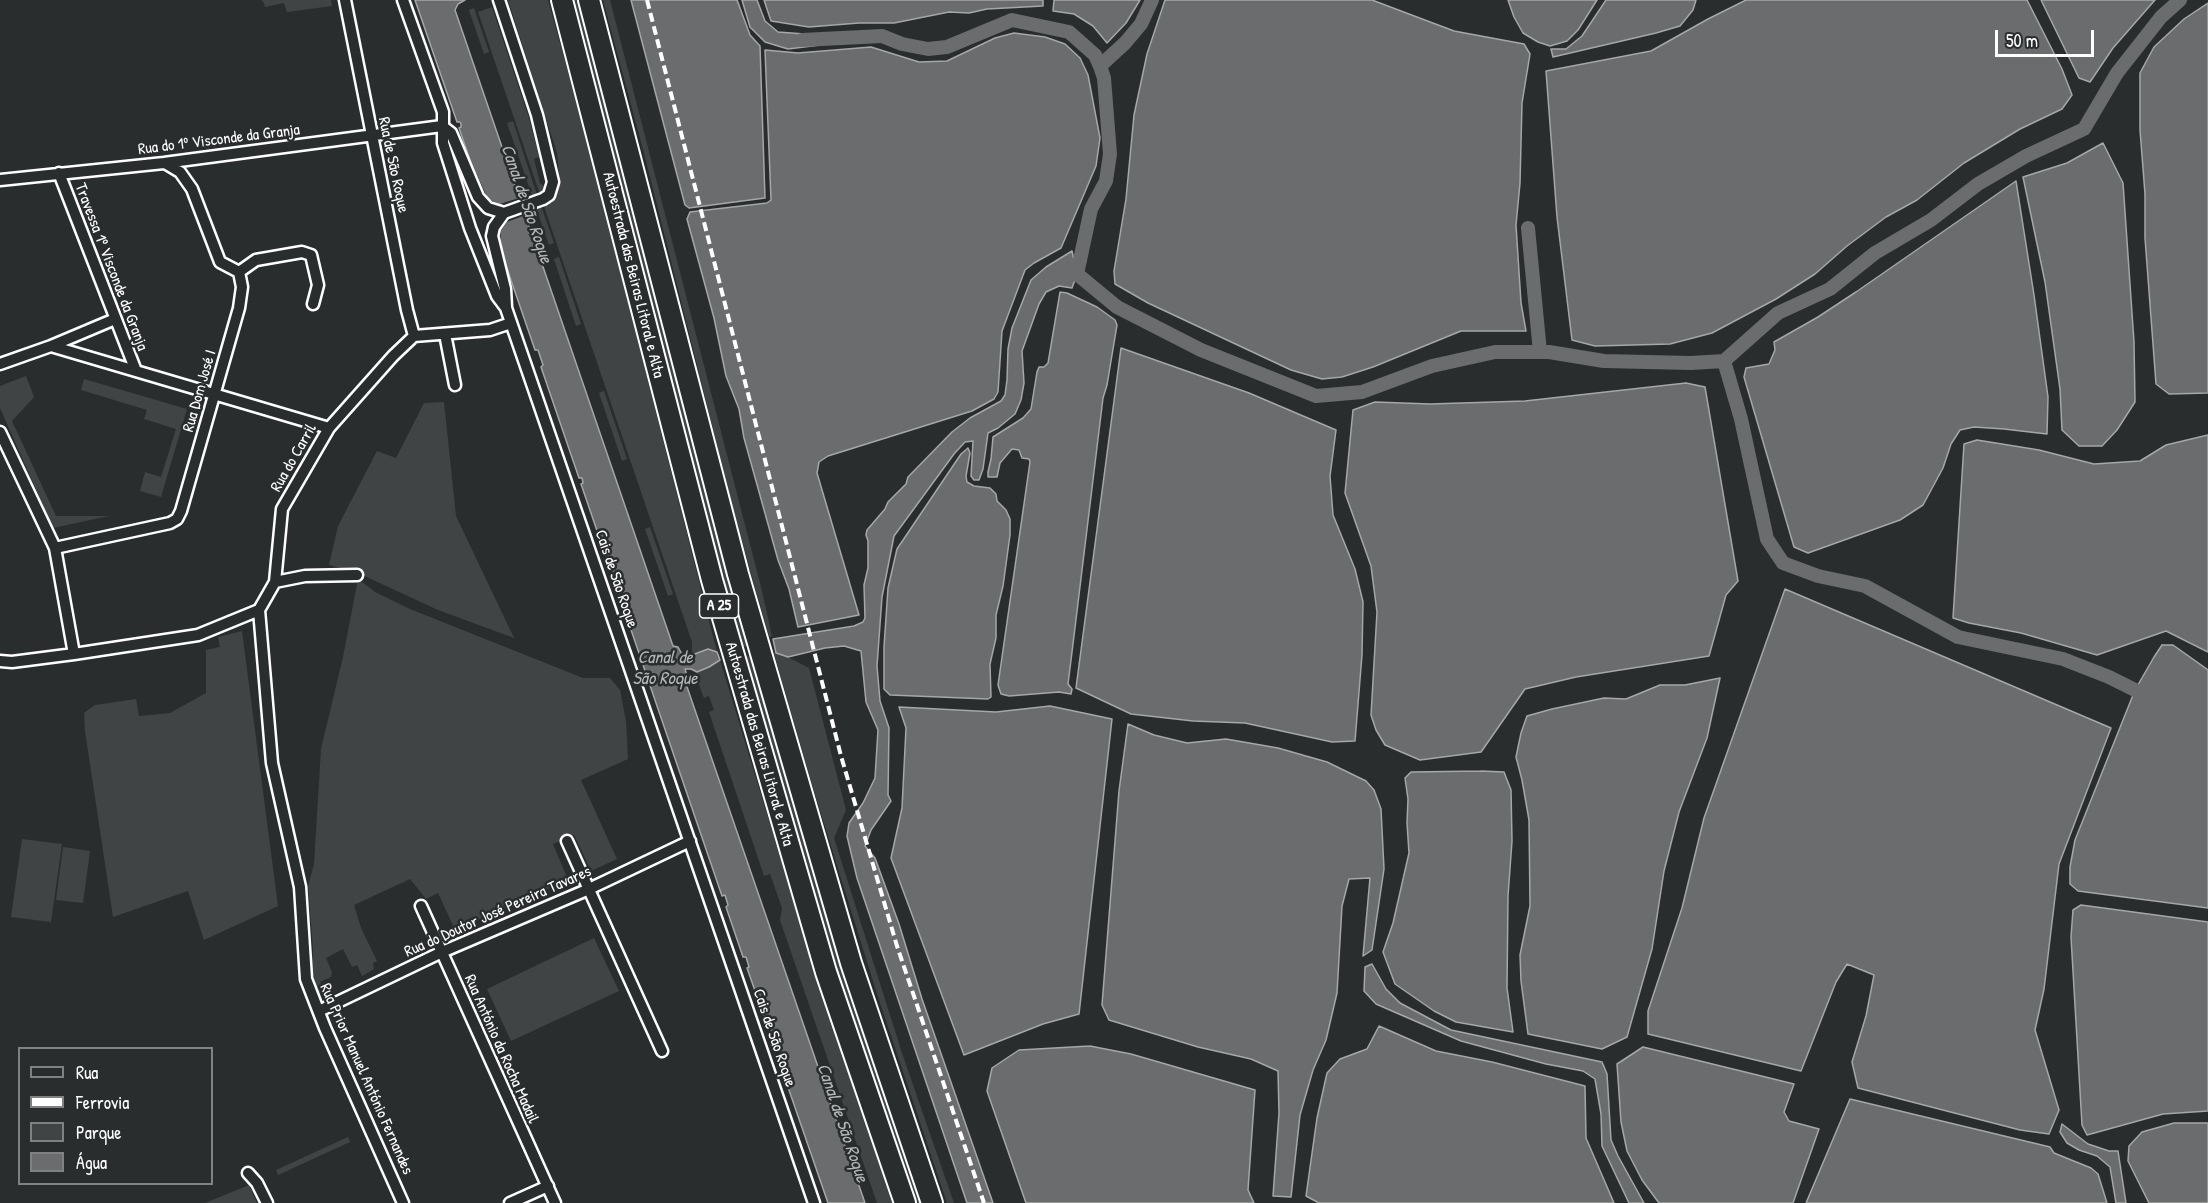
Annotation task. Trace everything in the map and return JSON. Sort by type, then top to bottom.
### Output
[{"type":"highway","name":"Autoestrada das Beiras Litoral e Alta","points":[[562,0],[712,580],[826,972],[905,1203]]},
{"type":"highway","name":"Autoestrada das Beiras Litoral e Alta","points":[[589,0],[738,574],[851,963],[932,1203]]},
{"type":"street","name":"Rua de São Roque","points":[[345,0],[414,336]]},
{"type":"street","name":"Cais de São Roque","points":[[403,0],[443,112],[443,143],[470,228],[497,296],[506,308],[814,1203]]},
{"type":"street","points":[[500,0],[537,115],[553,182],[549,195],[504,213],[494,227],[492,236],[506,289],[506,308]]},
{"type":"street","name":"Rua do 1º Visconde da Granja","points":[[0,180],[164,163],[442,126]]},
{"type":"street","points":[[442,126],[451,133],[477,197],[488,208],[504,213]]},
{"type":"street","points":[[164,163],[180,172],[192,189],[220,262],[239,272],[256,260],[302,252],[310,255],[318,285],[313,304]]},
{"type":"street","name":"Travessa 1º Visconde da Granja","points":[[59,173],[136,371]]},
{"type":"street","name":"Rua Dom José I","points":[[55,548],[170,523],[177,519],[240,308],[242,287],[239,272]]},
{"type":"street","points":[[0,364],[51,346],[115,319]]},
{"type":"street","points":[[414,336],[490,330],[511,323]]},
{"type":"street","points":[[445,334],[455,385]]},
{"type":"street","name":"Rua do Carril","points":[[259,610],[275,582],[282,509],[329,428],[393,356],[414,336]]},
{"type":"street","points":[[51,346],[329,428]]},
{"type":"street","points":[[0,432],[55,548],[74,654]]},
{"type":"street","points":[[275,582],[305,576],[357,575]]},
{"type":"street","points":[[0,661],[12,662],[74,654],[198,635],[259,610]]},
{"type":"street","name":"Rua Prior Manuel António Fernandes","points":[[259,610],[272,763],[300,887],[306,980],[403,1203]]},
{"type":"street","points":[[567,841],[662,1051]]},
{"type":"street","name":"Rua do Doutor José Pereira Tavares","points":[[319,1011],[442,952],[589,889],[690,841]]},
{"type":"street","name":"Rua António da Rocha Madail","points":[[421,906],[555,1203]]},
{"type":"street","points":[[248,1173],[257,1182],[267,1203]]},
{"type":"street","points":[[510,1203],[548,1186]]},
{"type":"green space","points":[[260,0],[331,0],[332,6],[287,12],[284,3],[265,7],[263,1]]},
{"type":"green space","points":[[508,0],[548,0],[586,137],[717,652],[708,649],[702,653],[692,654],[692,642],[478,12],[492,7],[529,118],[539,157],[534,159],[540,183],[551,192],[557,192],[560,183],[557,153]]},
{"type":"green space","points":[[572,0],[580,0],[711,512],[748,646],[741,647],[720,571]]},
{"type":"green space","points":[[603,0],[610,0],[762,591],[772,636],[769,637],[733,509],[645,157]]},
{"type":"green space","points":[[474,8],[489,52],[484,54],[469,10]]},
{"type":"green space","points":[[513,121],[554,243],[549,245],[507,123]]},
{"type":"green space","points":[[559,257],[581,324],[576,326],[554,259]]},
{"type":"green space","points":[[26,376],[34,397],[12,421],[56,516],[109,516],[53,528],[0,408],[0,386]]},
{"type":"green space","points":[[84,379],[187,409],[161,497],[140,491],[145,472],[161,477],[176,429],[144,419],[147,410],[81,390]]},
{"type":"green space","points":[[604,391],[627,459],[622,461],[599,393]]},
{"type":"green space","points":[[444,402],[456,516],[514,638],[438,610],[356,572],[329,565],[338,526],[377,451],[396,458],[424,403]]},
{"type":"green space","points":[[650,527],[673,594],[668,596],[645,529]]},
{"type":"green space","points":[[358,579],[375,592],[410,609],[583,678],[610,678],[620,690],[626,721],[628,759],[581,780],[617,859],[591,871],[574,835],[553,844],[568,880],[455,930],[438,893],[426,899],[410,879],[354,905],[361,928],[377,961],[373,963],[374,969],[362,976],[357,965],[352,967],[343,949],[326,958],[332,972],[331,977],[320,982],[324,992],[319,995],[312,971],[313,949],[308,886],[314,864],[321,749],[343,657]]},
{"type":"green space","points":[[242,631],[278,906],[204,940],[188,891],[113,917],[84,713],[95,705],[136,699],[139,716],[170,713],[206,693],[206,650],[220,647],[218,637]]},
{"type":"green space","points":[[778,652],[809,668],[846,810],[834,838],[902,1053],[954,1203],[947,1203],[877,994],[813,788],[774,653]]},
{"type":"green space","points":[[751,656],[830,920],[923,1203],[915,1203],[837,968],[743,657]]},
{"type":"green space","points":[[720,660],[799,919],[892,1203],[877,1203],[780,920],[782,908],[770,874],[764,876],[709,712],[714,710],[709,696],[704,698],[697,680],[697,672]]},
{"type":"green space","points":[[22,839],[62,844],[51,922],[11,917]]},
{"type":"green space","points":[[63,847],[90,851],[83,903],[56,900]]},
{"type":"green space","points":[[594,938],[619,991],[511,1041],[487,989]]},
{"type":"green space","points":[[348,1137],[350,1142],[278,1175],[276,1170]]},
{"type":"green space","points":[[249,1185],[257,1203],[205,1203]]},
{"type":"water","name":"Canal de São Roque","points":[[415,0],[465,0],[458,4],[455,10],[673,646],[678,647],[684,658],[708,649],[717,652],[720,660],[697,672],[685,669],[688,679],[686,684],[865,1203],[828,1203],[780,1064],[782,1063],[777,1047],[775,1048],[747,968],[749,967],[746,957],[743,957],[726,907],[728,905],[725,895],[722,896],[643,665],[645,664],[644,659],[641,659],[581,484],[583,483],[582,478],[579,478],[541,367],[543,365],[538,350],[535,350],[459,128],[461,124],[457,122]]},
{"type":"water","points":[[631,0],[737,0],[750,35],[760,46],[765,198],[689,208],[685,205]]},
{"type":"water","points":[[742,0],[757,0],[765,21],[778,32],[818,35],[820,45],[788,49],[765,42],[750,27]]},
{"type":"water","points":[[764,0],[1043,0],[1043,6],[987,9],[969,13],[949,12],[894,23],[809,27],[771,21]]},
{"type":"water","points":[[1054,0],[1140,0],[1126,23],[1107,43],[1093,26],[1074,14],[1053,11]]},
{"type":"water","points":[[1165,0],[1372,0],[1454,31],[1524,44],[1530,54],[1522,103],[1520,183],[1516,225],[1521,303],[1526,331],[1461,331],[1373,367],[1342,377],[1322,379],[1291,370],[1148,303],[1115,284],[1114,271],[1126,199],[1134,115],[1147,54]]},
{"type":"water","points":[[1508,0],[1597,0],[1578,30],[1567,41],[1550,46],[1523,33]]},
{"type":"water","points":[[1606,0],[1696,0],[1693,10],[1680,26],[1553,57],[1551,49],[1566,49],[1582,36]]},
{"type":"water","points":[[1746,0],[2027,0],[2062,69],[2072,95],[2062,109],[2020,129],[1964,163],[1917,200],[1886,217],[1847,246],[1815,274],[1776,299],[1712,333],[1670,344],[1595,346],[1572,340],[1557,217],[1546,71],[1651,51]]},
{"type":"water","points":[[2041,0],[2155,0],[2113,48],[2090,82],[2079,78]]},
{"type":"water","points":[[2208,3],[2208,393],[2169,394],[2156,384],[2145,238],[2140,73],[2154,47],[2184,19]]},
{"type":"water","points":[[1014,33],[1045,37],[1065,44],[1080,58],[1088,75],[1100,138],[1096,166],[1061,248],[1025,270],[1002,331],[998,392],[994,399],[972,411],[828,456],[819,462],[817,473],[859,615],[798,627],[744,438],[739,409],[726,376],[714,318],[687,219],[690,212],[767,203],[771,200],[765,50],[798,53],[871,47],[919,62],[947,61],[995,38]]},
{"type":"water","points":[[2103,143],[2123,183],[2134,342],[2135,402],[2117,430],[2102,446],[2079,446],[2062,430],[2060,389],[2045,282],[2023,177],[2067,163]]},
{"type":"water","points":[[2016,181],[2048,397],[2047,434],[1974,427],[1960,430],[1951,444],[1943,468],[1923,505],[1900,520],[1808,553],[1794,547],[1744,377],[1746,368],[1769,364],[1775,350],[1774,342],[1856,292]]},
{"type":"water","points":[[1072,251],[1077,274],[1072,288],[1059,286],[1046,292],[1039,304],[1022,351],[1024,383],[1021,400],[1015,414],[988,433],[983,469],[979,480],[974,480],[971,476],[973,441],[965,442],[894,536],[882,597],[877,666],[880,701],[889,728],[888,795],[891,801],[871,830],[865,846],[875,858],[899,924],[922,999],[993,1203],[967,1203],[857,878],[847,836],[849,823],[863,803],[875,778],[878,730],[866,702],[861,651],[844,646],[788,657],[776,653],[773,639],[854,626],[863,622],[865,618],[864,585],[868,568],[867,530],[885,509],[888,502],[906,484],[908,477],[952,432],[970,418],[1001,401],[1005,395],[1012,328],[1031,280],[1046,267]]},
{"type":"water","points":[[1060,292],[1097,307],[1115,320],[1117,325],[1103,398],[1068,684],[1072,689],[1071,694],[1059,692],[1009,696],[1001,694],[998,685],[1030,462],[1029,459],[1022,458],[1019,450],[1012,449],[1000,463],[997,477],[988,477],[988,472],[993,437],[1023,418],[1031,409],[1037,372],[1039,367],[1044,367],[1048,363]]},
{"type":"water","points":[[1121,348],[1249,393],[1336,430],[1330,476],[1333,515],[1355,569],[1363,602],[1362,655],[1355,741],[1332,742],[1245,723],[1193,721],[1131,714],[1076,688]]},
{"type":"water","points":[[1686,383],[1705,387],[1738,581],[1726,595],[1709,656],[1576,677],[1525,689],[1481,752],[1420,760],[1385,745],[1376,730],[1371,715],[1377,612],[1371,566],[1345,493],[1353,410],[1375,402],[1430,404],[1525,401]]},
{"type":"water","points":[[2208,435],[2208,652],[2166,631],[2097,655],[2021,633],[1953,618],[1964,444],[1977,440],[2039,450],[2094,464],[2140,461],[2166,445]]},
{"type":"water","points":[[968,448],[970,453],[967,482],[974,486],[990,488],[1010,519],[1003,586],[996,615],[996,638],[990,664],[991,697],[988,699],[890,695],[884,689],[884,647],[888,588],[897,549],[961,454]]},
{"type":"water","points":[[1785,589],[2111,728],[2059,864],[2044,989],[2035,1030],[2059,1110],[2049,1134],[2020,1130],[1858,1088],[1852,1062],[1866,1016],[1874,975],[1847,964],[1836,982],[1801,1071],[1648,1034],[1648,1011],[1682,908],[1704,818]]},
{"type":"water","points":[[2162,645],[2173,645],[2208,670],[2208,908],[2078,891],[2070,884],[2070,867],[2075,840],[2135,690]]},
{"type":"water","points":[[1720,678],[1707,738],[1679,812],[1664,871],[1652,949],[1627,1037],[1602,1049],[1528,1034],[1520,955],[1530,906],[1529,820],[1516,757],[1527,716],[1604,698],[1626,699],[1660,685],[1685,685]]},
{"type":"water","points":[[1050,706],[1112,719],[1079,1014],[1043,1024],[964,1055],[891,858],[902,808],[906,728],[899,707],[996,712]]},
{"type":"water","points":[[1128,724],[1154,735],[1187,743],[1226,739],[1278,748],[1327,762],[1366,781],[1374,790],[1381,809],[1384,869],[1372,950],[1363,956],[1370,878],[1349,879],[1342,906],[1337,993],[1326,1040],[1313,1070],[1300,1115],[1291,1197],[1273,1196],[1279,1113],[1278,1071],[1251,1059],[1198,1047],[1109,1020],[1102,1005],[1119,791]]},
{"type":"water","points":[[1411,772],[1504,772],[1511,790],[1512,841],[1508,896],[1507,988],[1513,1032],[1456,1022],[1434,1011],[1395,984],[1383,952],[1393,923],[1409,853],[1408,799],[1405,778]]},
{"type":"water","points":[[2081,905],[2208,922],[2208,1111],[2163,1114],[2087,1135],[2082,1125],[2071,937],[2073,910]]},
{"type":"water","points":[[1372,964],[1386,989],[1400,1003],[1451,1030],[1602,1062],[1607,1074],[1611,1140],[1644,1203],[1629,1203],[1602,1146],[1601,1114],[1595,1079],[1583,1071],[1546,1064],[1461,1041],[1376,1004],[1364,991],[1365,967]]},
{"type":"water","points":[[1379,1026],[1436,1051],[1492,1062],[1585,1086],[1586,1138],[1614,1203],[1319,1203],[1306,1196],[1317,1118],[1327,1073],[1340,1059],[1367,1049]]},
{"type":"water","points":[[1090,1046],[1131,1054],[1255,1090],[1248,1190],[1254,1203],[1026,1203],[987,1091],[992,1068],[1019,1050]]},
{"type":"water","points":[[1643,1047],[1794,1084],[1784,1112],[1789,1121],[1819,1129],[1793,1203],[1659,1203],[1642,1180],[1627,1151],[1621,1122],[1617,1064]]},
{"type":"water","points":[[1850,1099],[2050,1147],[2054,1153],[2091,1168],[2098,1174],[2107,1203],[1806,1203]]},
{"type":"water","points":[[2174,1123],[2208,1123],[2208,1203],[2149,1203],[2128,1161],[2129,1146],[2142,1132]]},
{"type":"water","points":[[2062,1124],[2088,1144],[2109,1151],[2118,1151],[2126,1203],[2116,1203],[2110,1167],[2097,1156],[2067,1143],[2060,1132]]},
{"type":"pier","points":[[467,153],[488,199],[500,204],[522,197],[528,214],[507,222],[501,230],[500,244],[512,287],[510,288],[465,154]]},
{"type":"waterway","points":[[1100,66],[1125,43],[1141,24],[1152,0]]},
{"type":"waterway","points":[[1061,276],[1077,274],[1117,307],[1201,350],[1316,396],[1362,392],[1432,366],[1495,352],[1549,352],[1604,361],[1691,363],[1724,361],[1778,313],[1830,289],[1875,253],[1931,220],[1978,184],[2026,156],[2084,129],[2117,73],[2161,17],[2180,0]]},
{"type":"waterway","points":[[802,40],[882,36],[902,44],[928,49],[947,47],[1012,20],[1069,32],[1095,55],[1100,66],[1104,78],[1110,154],[1106,181],[1091,209],[1077,274]]},
{"type":"waterway","points":[[1528,228],[1540,352]]},
{"type":"waterway","points":[[1724,361],[1741,419],[1767,539],[1783,563],[1818,576],[1865,586],[1958,637],[2063,659],[2135,690]]},
{"type":"railway","points":[[647,0],[841,756],[897,946],[984,1203]]}]
